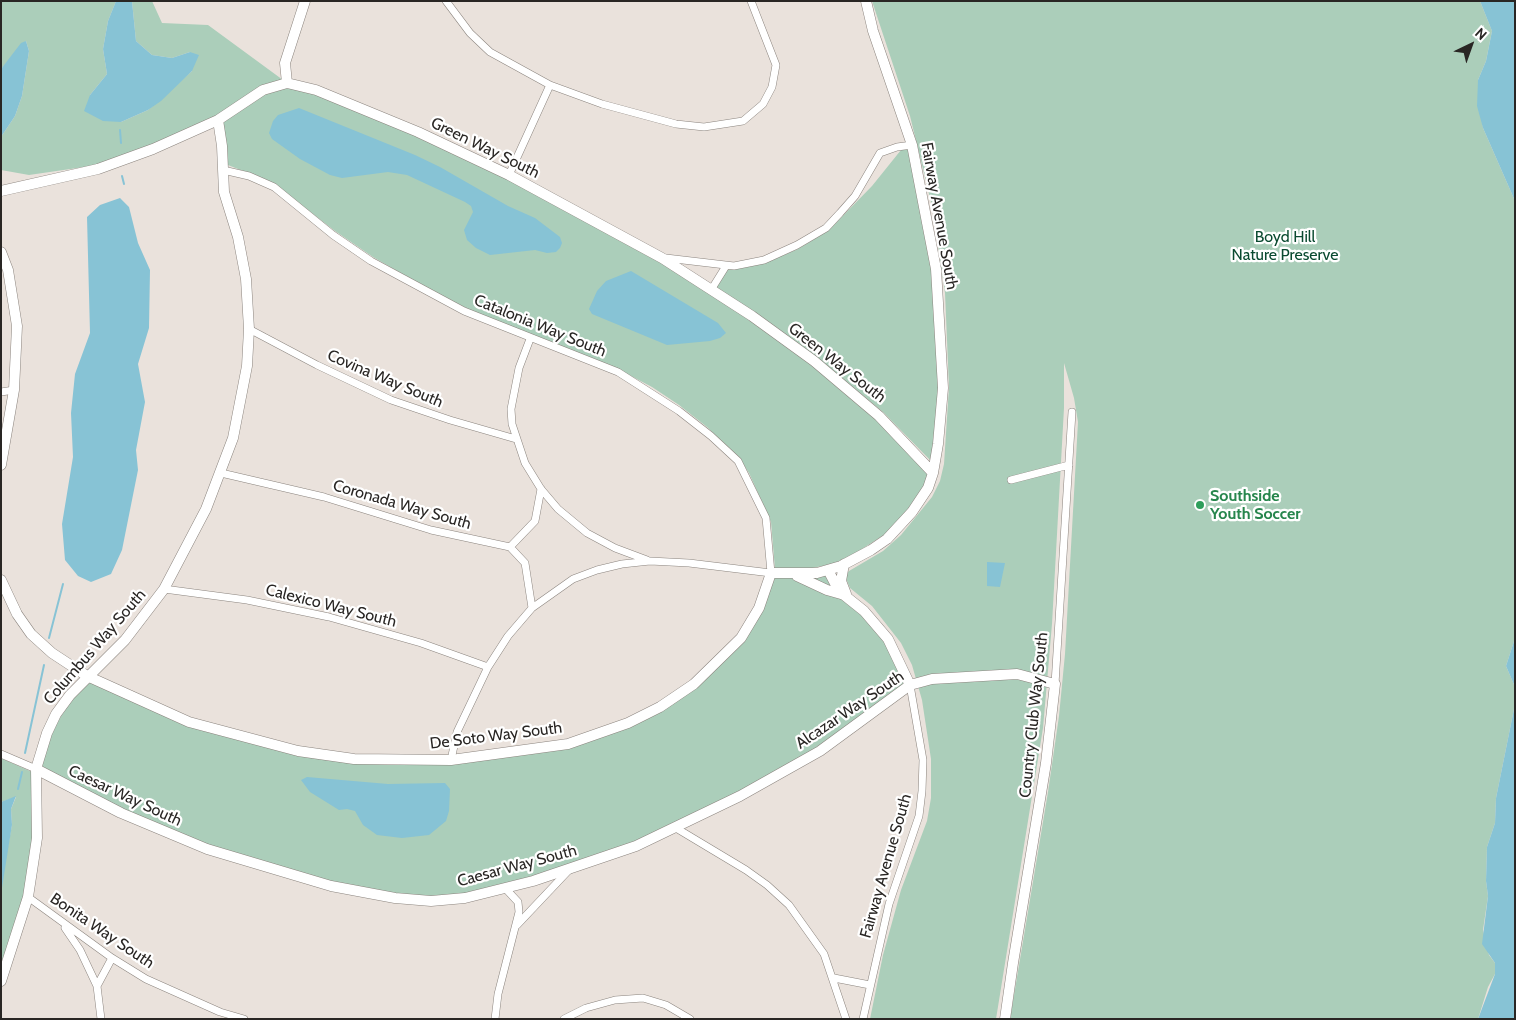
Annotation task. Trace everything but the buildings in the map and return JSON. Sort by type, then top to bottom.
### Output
[{"type":"street","points":[[1,191],[98,169],[153,149],[218,120],[263,90],[287,83],[285,63],[305,1]]},
{"type":"street","points":[[446,1],[470,33],[490,52],[550,84],[602,104],[676,124],[704,127],[743,121],[762,104],[772,87],[776,65],[751,1]]},
{"type":"street","name":"Fairway Avenue South","points":[[772,573],[794,574],[828,570],[871,550],[902,524],[928,488],[933,473],[938,444],[943,388],[936,269],[912,145],[873,31],[866,1]]},
{"type":"street","name":"Green Way South","points":[[287,83],[316,90],[368,111],[509,175],[662,258],[814,361],[879,416],[933,473]]},
{"type":"street","points":[[509,175],[550,84]]},
{"type":"street","name":"Columbus Way South","points":[[1,981],[28,897],[37,838],[36,769],[40,752],[56,714],[87,676],[125,640],[164,589],[190,542],[221,473],[241,406],[247,366],[249,329],[246,279],[238,238],[224,192],[222,146],[218,120]]},
{"type":"street","name":"Green Way South","points":[[662,258],[726,266],[764,260],[797,245],[826,228],[855,196],[880,153],[897,147],[912,145]]},
{"type":"street","name":"Catalonia Way South","points":[[223,170],[249,176],[274,187],[333,235],[371,260],[464,311],[530,339],[577,355],[618,372],[679,411],[718,442],[738,461],[766,518],[772,573]]},
{"type":"street","points":[[1,252],[8,270],[16,317],[14,390],[1,465]]},
{"type":"street","points":[[711,290],[726,266]]},
{"type":"street","name":"Covina Way South","points":[[249,329],[317,365],[391,400],[450,420],[516,439]]},
{"type":"street","points":[[530,339],[513,392],[512,424],[525,463],[541,489],[558,509],[587,533],[615,548],[650,561]]},
{"type":"street","points":[[1,392],[14,390]]},
{"type":"street","name":"Country Club Way South","points":[[1005,1019],[1012,962],[1046,763],[1055,684],[1072,412]]},
{"type":"street","points":[[1011,480],[1069,465]]},
{"type":"street","name":"Coronada Way South","points":[[221,473],[307,493],[431,530],[510,547]]},
{"type":"street","points":[[532,608],[525,563],[510,547],[534,521],[541,489]]},
{"type":"street","points":[[451,760],[457,732],[488,668],[508,636],[532,608],[573,579],[596,570],[650,561],[689,563],[772,573]]},
{"type":"street","points":[[844,564],[841,581],[845,596]]},
{"type":"street","name":"Fairway Avenue South","points":[[828,570],[835,587],[876,623],[888,639],[910,685],[923,760],[922,791],[918,816],[889,904],[863,1019]]},
{"type":"street","name":"De Soto Way South","points":[[1,580],[16,614],[31,634],[52,653],[87,676],[189,722],[280,747],[354,758],[451,760],[568,744],[628,723],[660,708],[699,679],[742,638],[759,608],[772,573]]},
{"type":"street","points":[[794,574],[845,596]]},
{"type":"street","name":"Calexico Way South","points":[[164,589],[247,600],[329,617],[421,643],[488,668]]},
{"type":"street","name":"Alcazar Way South","points":[[676,828],[740,796],[820,751],[910,685],[932,679],[1017,674],[1055,684]]},
{"type":"street","name":"Caesar Way South","points":[[1,754],[36,769],[121,813],[198,846],[248,863],[331,886],[395,898],[431,901],[465,898],[568,871],[636,846],[676,828]]},
{"type":"street","points":[[676,828],[767,885],[789,905],[824,954],[834,978],[846,1019]]},
{"type":"street","points":[[516,927],[542,896],[568,871]]},
{"type":"street","points":[[495,1019],[498,994],[519,912],[518,902],[505,888]]},
{"type":"street","name":"Bonita Way South","points":[[28,897],[112,958],[179,995],[220,1012],[244,1019]]},
{"type":"street","points":[[62,923],[80,950],[98,986],[101,1019]]},
{"type":"street","points":[[98,986],[112,958]]},
{"type":"street","points":[[834,978],[870,985]]},
{"type":"street","points":[[564,1019],[586,1008],[615,1000],[643,998],[666,1005],[690,1019]]},
{"type":"green space","points":[[1,1],[116,1],[108,21],[103,49],[107,74],[90,95],[121,122],[148,110],[192,71],[190,52],[172,58],[152,55],[136,41],[132,1],[152,1],[162,23],[208,25],[283,80],[217,116],[152,146],[98,165],[29,175],[1,170],[1,137],[15,116],[22,96],[29,51],[26,41],[1,69]]},
{"type":"green space","name":"Boyd Hill Nature Preserve","points":[[872,1],[1480,1],[1492,31],[1486,61],[1478,80],[1483,128],[1515,201],[1515,638],[1506,666],[1515,687],[1515,704],[1496,798],[1495,823],[1487,847],[1486,881],[1488,896],[1483,930],[1489,955],[1495,963],[1495,974],[1488,987],[1478,1019],[1010,1019],[1048,792],[1059,716],[1065,654],[1078,422],[1074,398],[1064,363],[1064,408],[1052,624],[1043,728],[996,1019],[870,1019],[883,955],[901,890],[927,821],[931,798],[931,759],[922,700],[912,665],[901,643],[872,606],[850,588],[845,576],[849,571],[883,551],[901,535],[932,497],[940,481],[944,464],[949,387],[945,293],[933,210],[910,116]]},
{"type":"green space","points":[[287,87],[315,94],[416,136],[504,177],[658,260],[749,320],[812,364],[878,419],[929,471],[924,487],[909,510],[887,533],[854,554],[833,564],[799,571],[775,569],[771,522],[749,473],[739,458],[707,427],[679,405],[652,387],[612,366],[484,317],[430,290],[373,257],[335,231],[273,183],[228,165],[223,121],[264,93]]},
{"type":"green space","points":[[908,149],[932,270],[939,388],[931,461],[883,412],[817,358],[716,288],[727,270],[765,263],[798,249],[829,230],[872,186],[901,150]]},
{"type":"green space","points":[[830,572],[857,610],[884,641],[905,684],[818,748],[739,793],[635,842],[566,868],[465,894],[431,897],[396,894],[333,882],[209,846],[123,810],[40,767],[48,741],[60,718],[74,696],[92,682],[191,727],[299,756],[388,765],[412,765],[555,750],[692,690],[743,641],[773,577]]},
{"type":"green space","points":[[1,758],[32,772],[33,864],[11,938],[1,963],[2,878],[12,825],[11,809],[16,797],[1,802]]},
{"type":"water","points":[[116,1],[132,1],[136,41],[152,55],[172,58],[190,52],[199,55],[192,71],[161,101],[148,110],[121,122],[103,121],[84,111],[90,95],[107,74],[103,49],[108,21]]},
{"type":"water","points":[[1480,1],[1515,1],[1515,201],[1483,128],[1477,106],[1478,80],[1486,61],[1492,31]]},
{"type":"water","points":[[26,41],[29,51],[22,96],[15,116],[1,137],[1,69],[21,43]]},
{"type":"water","points":[[299,108],[440,167],[508,206],[535,218],[560,237],[562,243],[560,248],[556,252],[547,253],[535,250],[490,255],[476,248],[467,240],[464,230],[473,212],[471,206],[465,202],[407,175],[388,172],[342,178],[330,175],[300,159],[272,139],[269,133],[273,121],[278,115]]},
{"type":"water","points":[[120,198],[129,207],[138,243],[150,270],[149,328],[138,364],[145,402],[136,450],[138,470],[122,550],[111,574],[91,582],[78,576],[65,560],[62,524],[73,457],[71,413],[75,374],[90,333],[87,217],[100,205]]},
{"type":"water","points":[[631,271],[718,323],[726,333],[720,338],[710,341],[667,345],[592,314],[589,309],[597,291],[606,281]]},
{"type":"water","points":[[987,562],[1005,563],[1000,587],[987,586]]},
{"type":"water","points":[[1515,638],[1515,687],[1506,666]]},
{"type":"water","points":[[1515,704],[1515,1019],[1478,1019],[1495,974],[1495,963],[1482,944],[1488,896],[1486,881],[1487,847],[1495,823],[1496,798]]},
{"type":"water","points":[[307,777],[388,784],[445,783],[450,789],[449,811],[446,821],[429,835],[402,838],[377,835],[363,825],[355,811],[339,810],[310,792],[301,780]]},
{"type":"water","points":[[16,796],[11,809],[12,825],[1,894],[1,802]]},
{"type":"waterway","points":[[120,130],[121,143]]},
{"type":"waterway","points":[[122,176],[124,184]]},
{"type":"waterway","points":[[49,638],[63,584]]},
{"type":"waterway","points":[[25,753],[44,665]]},
{"type":"waterway","points":[[18,789],[22,772]]},
{"type":"place","name":"Southside Youth Soccer","points":[[1200,505]]}]
